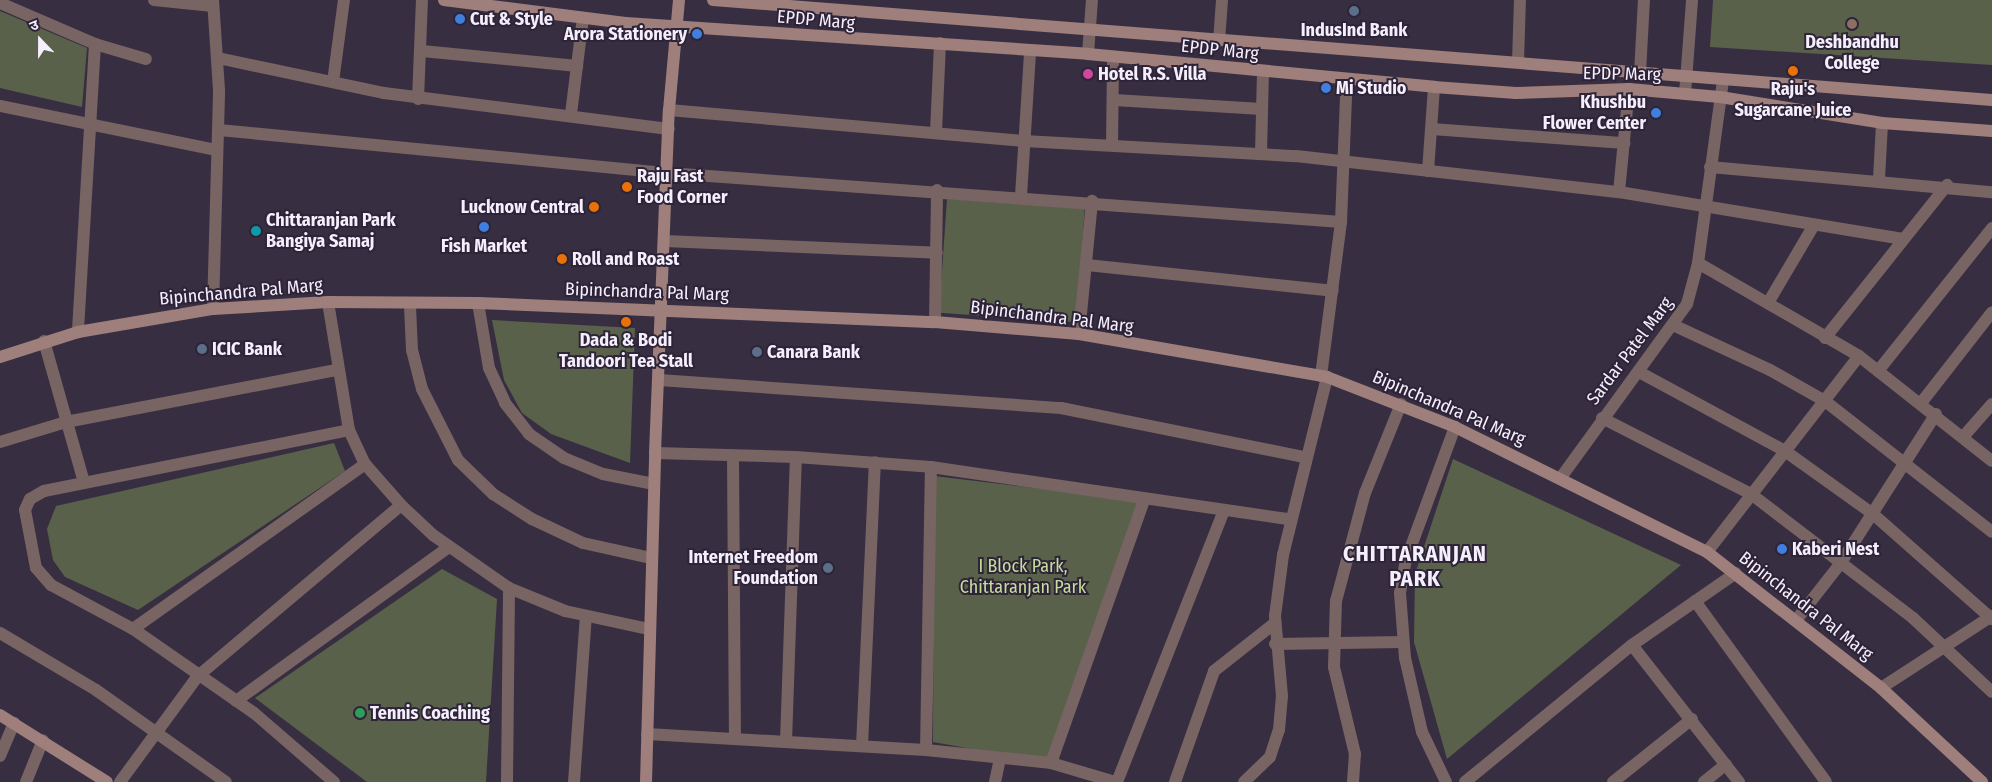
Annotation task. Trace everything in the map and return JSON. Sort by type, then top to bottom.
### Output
[{"type":"street","points":[[154,0],[213,3],[218,58],[219,130],[216,150],[213,309]]},
{"type":"street","points":[[333,82],[344,0]]},
{"type":"street","points":[[418,98],[422,51],[422,0]]},
{"type":"street","name":"EPDP Marg","points":[[444,0],[583,18],[674,23],[892,44],[940,43],[1113,56],[1434,88],[1516,93],[1629,89],[1720,96],[1882,123],[1992,132]]},
{"type":"street","points":[[646,782],[651,558],[668,129],[674,23],[679,0]]},
{"type":"street","name":"EPDP Marg","points":[[713,0],[792,3],[1218,41],[1518,62],[1686,77],[1992,100]]},
{"type":"street","points":[[1088,54],[1092,0]]},
{"type":"street","points":[[1218,41],[1222,0]]},
{"type":"street","points":[[1518,62],[1520,0]]},
{"type":"street","points":[[1640,73],[1644,0]]},
{"type":"street","points":[[1685,94],[1692,0]]},
{"type":"street","points":[[0,3],[96,44],[146,59]]},
{"type":"street","points":[[571,114],[583,18]]},
{"type":"street","points":[[936,132],[940,43]]},
{"type":"street","points":[[78,332],[96,44]]},
{"type":"street","points":[[422,51],[577,66]]},
{"type":"street","points":[[1021,196],[1030,51]]},
{"type":"street","points":[[1112,145],[1113,56]]},
{"type":"street","points":[[218,58],[418,98],[571,114],[668,129]]},
{"type":"street","points":[[1261,153],[1263,72]]},
{"type":"street","name":"Sardar Patel Marg","points":[[1562,476],[1602,418],[1639,372],[1687,304],[1698,263],[1704,207],[1724,80]]},
{"type":"street","points":[[1428,170],[1434,88]]},
{"type":"street","points":[[1619,192],[1629,89]]},
{"type":"street","points":[[1244,782],[1270,757],[1278,730],[1282,696],[1275,644],[1275,623],[1289,519],[1324,377],[1341,222],[1341,162],[1346,97]]},
{"type":"street","points":[[1114,100],[1262,109]]},
{"type":"street","points":[[0,106],[216,150]]},
{"type":"street","points":[[669,110],[1024,141],[1261,153],[1428,170],[1619,192],[1903,239]]},
{"type":"street","points":[[1879,179],[1882,123]]},
{"type":"street","points":[[1432,129],[1624,142]]},
{"type":"street","points":[[219,130],[667,173],[1092,201],[1341,222]]},
{"type":"street","points":[[1710,166],[1947,185],[1992,192]]},
{"type":"street","points":[[1825,338],[1947,185]]},
{"type":"street","points":[[935,322],[938,190]]},
{"type":"street","points":[[1079,334],[1092,201]]},
{"type":"street","points":[[1768,303],[1814,224]]},
{"type":"street","points":[[1878,371],[1992,228]]},
{"type":"street","points":[[665,240],[937,253]]},
{"type":"street","points":[[1698,263],[1859,356],[1936,414],[1992,460]]},
{"type":"street","points":[[1087,265],[1333,291]]},
{"type":"street","points":[[328,302],[336,370],[349,430],[365,464],[401,505],[449,547],[509,588],[586,616],[649,629]]},
{"type":"street","name":"Bipinchandra Pal Marg","points":[[0,357],[44,341],[78,332],[213,309],[328,302],[410,306],[478,304],[662,309],[935,322],[1079,334],[1324,377],[1400,404],[1455,427],[1562,476],[1707,552],[1797,619],[1881,688],[1982,782]]},
{"type":"street","points":[[478,304],[489,368],[505,403],[529,434],[564,458],[595,471],[654,484]]},
{"type":"street","points":[[410,306],[412,350],[422,389],[458,460],[492,494],[532,519],[583,543],[651,558]]},
{"type":"street","points":[[1921,403],[1992,312]]},
{"type":"street","points":[[1673,325],[1825,401],[1907,462],[1992,532]]},
{"type":"street","points":[[44,341],[84,482]]},
{"type":"street","points":[[1707,552],[1859,356]]},
{"type":"street","points":[[0,442],[66,422],[336,370]]},
{"type":"street","points":[[1639,372],[1785,450],[1873,514],[1991,617],[1881,688]]},
{"type":"street","points":[[658,380],[1062,408],[1304,457]]},
{"type":"street","points":[[1353,782],[1355,754],[1340,703],[1333,643],[1342,572],[1365,493],[1400,404]]},
{"type":"street","points":[[1963,437],[1992,404]]},
{"type":"street","points":[[1797,619],[1840,564],[1936,414]]},
{"type":"street","points":[[1602,418],[1751,494],[1945,647],[1992,692]]},
{"type":"street","points":[[1446,782],[1426,745],[1402,642],[1400,593],[1406,560],[1455,427]]},
{"type":"street","points":[[334,782],[236,701],[133,629],[51,585],[36,568],[26,522],[30,499],[44,491],[349,430]]},
{"type":"street","points":[[655,453],[734,457],[796,457],[931,467],[1144,502],[1289,519]]},
{"type":"street","points":[[734,457],[735,739]]},
{"type":"street","points":[[786,741],[796,457]]},
{"type":"street","points":[[862,746],[875,462]]},
{"type":"street","points":[[133,629],[365,464]]},
{"type":"street","points":[[926,750],[931,467]]},
{"type":"street","points":[[1051,764],[1144,502]]},
{"type":"street","points":[[120,782],[155,730],[198,676],[401,505]]},
{"type":"street","points":[[647,734],[926,750],[1051,764],[1116,782],[1224,511]]},
{"type":"street","points":[[236,701],[449,547]]},
{"type":"street","points":[[1464,782],[1632,645],[1736,573]]},
{"type":"street","points":[[507,782],[509,588]]},
{"type":"street","points":[[1695,602],[1826,782]]},
{"type":"street","points":[[574,782],[586,616]]},
{"type":"street","points":[[1175,782],[1214,671],[1275,623]]},
{"type":"street","points":[[0,633],[155,730],[226,782]]},
{"type":"street","points":[[1275,644],[1402,642]]},
{"type":"street","points":[[1632,645],[1692,719],[1739,782]]},
{"type":"street","points":[[0,715],[44,740],[101,780]]},
{"type":"street","points":[[1613,782],[1692,719]]},
{"type":"street","points":[[0,756],[14,723]]},
{"type":"street","points":[[26,782],[44,740]]},
{"type":"street","points":[[995,782],[1000,759]]},
{"type":"street","points":[[1704,782],[1726,764]]},
{"type":"green space","name":"Deshbandhu College","points":[[1713,0],[1992,0],[1992,65],[1710,47]]},
{"type":"green space","points":[[0,11],[87,48],[82,107],[0,88]]},
{"type":"green space","points":[[947,199],[1085,209],[1077,322],[939,313]]},
{"type":"green space","points":[[492,320],[635,328],[630,463],[551,434],[522,413],[504,380]]},
{"type":"green space","points":[[334,443],[345,471],[138,610],[65,577],[53,560],[47,529],[56,506]]},
{"type":"green space","points":[[1453,459],[1681,565],[1447,759],[1414,642],[1415,574]]},
{"type":"green space","name":"I Block Park, Chittaranjan Park","points":[[934,476],[1144,501],[1051,763],[933,742]]},
{"type":"green space","points":[[442,569],[497,599],[486,782],[367,782],[255,698]]},
{"type":"place","name":"IndusInd Bank","points":[[1354,11]]},
{"type":"place","name":"Cut & Style","points":[[460,19]]},
{"type":"place","name":"Deshbandhu College","points":[[1852,24]]},
{"type":"place","name":"Arora Stationery","points":[[697,34]]},
{"type":"place","name":"Raju's Sugarcane Juice","points":[[1793,71]]},
{"type":"place","name":"Hotel R.S. Villa","points":[[1088,74]]},
{"type":"place","name":"Mi Studio","points":[[1326,88]]},
{"type":"place","name":"Khushbu Flower Center","points":[[1656,113]]},
{"type":"place","name":"Raju Fast Food Corner","points":[[627,187]]},
{"type":"place","name":"Lucknow Central","points":[[594,207]]},
{"type":"place","name":"Fish Market","points":[[484,227]]},
{"type":"place","name":"Chittaranjan Park Bangiya Samaj","points":[[256,231]]},
{"type":"place","name":"Roll and Roast","points":[[562,259]]},
{"type":"place","name":"Dada & Bodi Tandoori Tea Stall","points":[[626,322]]},
{"type":"place","name":"ICIC Bank","points":[[202,349]]},
{"type":"place","name":"Canara Bank","points":[[757,352]]},
{"type":"place","name":"Kaberi Nest","points":[[1782,549]]},
{"type":"place","name":"Internet Freedom Foundation","points":[[828,568]]},
{"type":"place","name":"Tennis Coaching","points":[[360,713]]},
{"type":"district","name":"CHITTARANJAN PARK","points":[[1415,566]]}]
